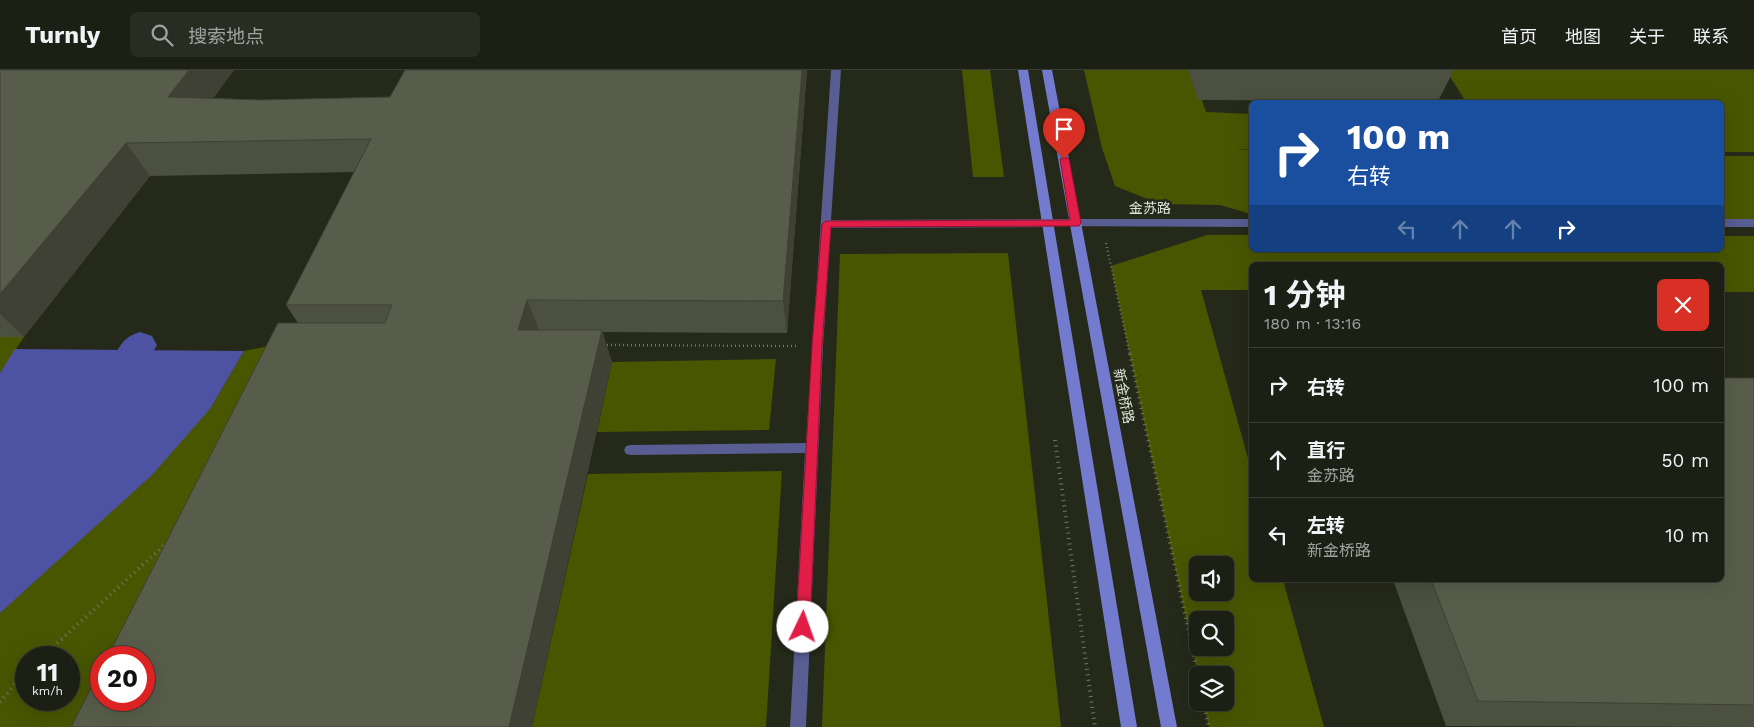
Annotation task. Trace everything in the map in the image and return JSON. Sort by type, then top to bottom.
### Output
[{"type":"street","points":[[798,727],[817,346],[836,70]]},
{"type":"street","points":[[1024,70],[1129,727]]},
{"type":"street","name":"新金桥路","points":[[1047,70],[1169,727]]},
{"type":"street","name":"金苏路","points":[[826,224],[1249,223]]},
{"type":"street","points":[[1724,223],[1754,223]]},
{"type":"street","points":[[631,450],[812,448]]},
{"type":"path","points":[[1102,223],[1196,666]]},
{"type":"path","points":[[594,345],[817,346]]},
{"type":"path","points":[[54,646],[166,543],[173,541]]},
{"type":"path","points":[[0,702],[15,684]]},
{"type":"path","points":[[1206,711],[1209,727]]},
{"type":"green space","points":[[962,70],[990,70],[1004,177],[973,177]]},
{"type":"green space","points":[[1084,70],[1192,70],[1206,112],[1249,114],[1249,149],[1237,150],[1249,150],[1249,213],[1220,205],[1160,204],[1115,186],[1102,148]]},
{"type":"green space","points":[[1446,70],[1754,70],[1754,152],[1724,152],[1724,100],[1465,100]]},
{"type":"green space","points":[[1724,156],[1754,156],[1754,223],[1724,223]]},
{"type":"green space","points":[[1207,235],[1249,235],[1249,252],[1724,252],[1724,236],[1754,236],[1754,292],[1724,292],[1724,262],[1249,262],[1249,290],[1201,290],[1249,462],[1249,582],[1284,582],[1324,727],[1209,727],[1205,711],[1234,711],[1234,666],[1196,666],[1194,656],[1234,656],[1234,611],[1189,611],[1189,633],[1111,266]]},
{"type":"green space","points":[[1008,253],[1061,727],[822,727],[840,254]]},
{"type":"green space","points":[[0,337],[24,337],[0,373]]},
{"type":"green space","points":[[308,338],[150,646],[90,646],[90,711],[110,711],[122,727],[0,727],[0,613],[210,409],[244,351]]},
{"type":"green space","points":[[776,359],[769,430],[597,432],[612,362]]},
{"type":"green space","points":[[782,471],[766,727],[532,727],[588,474]]},
{"type":"shaded area","points":[[15,349],[244,351],[210,409],[152,475],[0,613],[0,373]]},
{"type":"building","points":[[0,70],[189,70],[168,97],[261,100],[390,97],[405,70],[802,70],[783,301],[527,300],[518,330],[602,330],[509,727],[71,727],[90,690],[90,711],[155,711],[155,646],[113,646],[278,323],[385,323],[392,305],[286,305],[371,139],[126,143],[0,294]]},
{"type":"building","points":[[1724,378],[1754,378],[1754,705],[1478,701],[1432,582],[1724,582]]},
{"type":"waterway","points":[[134,351],[140,345]]},
{"type":"route","points":[[803,627],[817,346],[826,224],[1076,223],[1064,159]]}]
